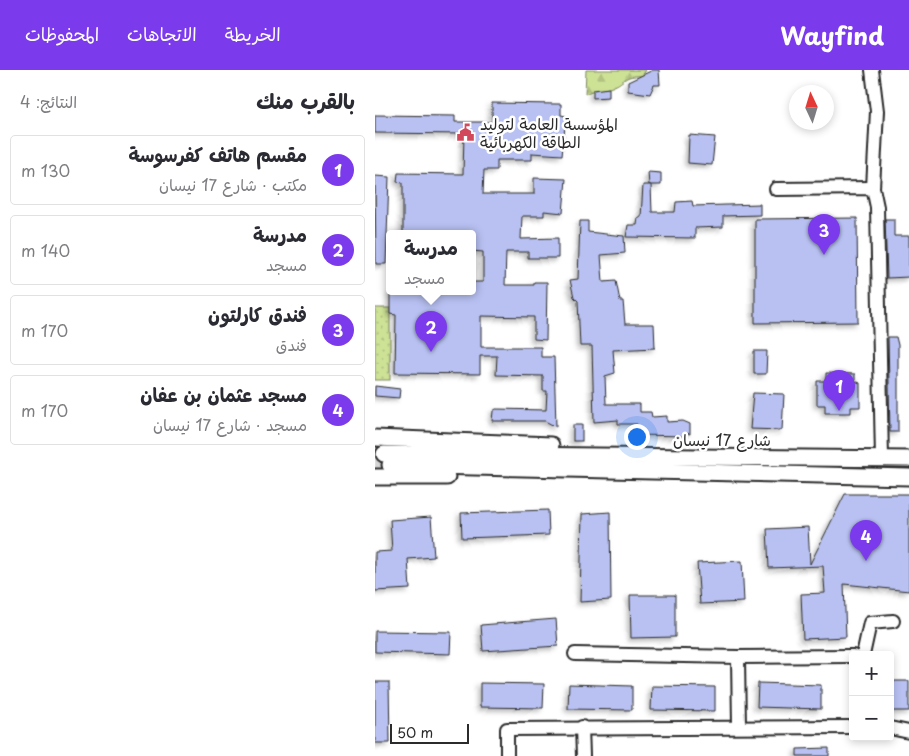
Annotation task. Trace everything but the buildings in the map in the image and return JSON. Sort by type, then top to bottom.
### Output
[{"type":"main road","points":[[375,438],[743,450],[761,456]]},
{"type":"main road","name":"شارع 17 نيسان","points":[[909,459],[761,456],[387,460],[909,477]]},
{"type":"main road","points":[[375,477],[703,478],[760,473]]},
{"type":"street","points":[[872,70],[877,111],[873,188],[877,207],[882,459]]},
{"type":"street","points":[[776,189],[873,188]]},
{"type":"street","points":[[864,651],[870,623],[893,621]]},
{"type":"street","points":[[575,654],[738,658],[849,656]]},
{"type":"street","points":[[738,658],[739,726]]},
{"type":"street","points":[[507,756],[507,729],[739,726],[849,727]]},
{"type":"street","points":[[582,727],[583,756]]},
{"type":"street","points":[[894,729],[909,732]]},
{"type":"green space","points":[[586,70],[646,70],[642,76],[628,77],[612,87],[585,94]]},
{"type":"green space","points":[[375,308],[390,308],[390,380],[375,380]]},
{"type":"tunnel","points":[[375,465],[390,465]]},
{"type":"place","name":"المؤسسة العامة لتوليد الطاقة الكهربائية","points":[[466,132]]},
{"type":"place","name":"فندق كارلتون","points":[[824,255]]},
{"type":"place","name":"مدرسة","points":[[431,352]]},
{"type":"place","name":"مقسم هاتف كفرسوسة","points":[[839,411]]},
{"type":"place","name":"مسجد عثمان بن عفان","points":[[866,561]]}]
